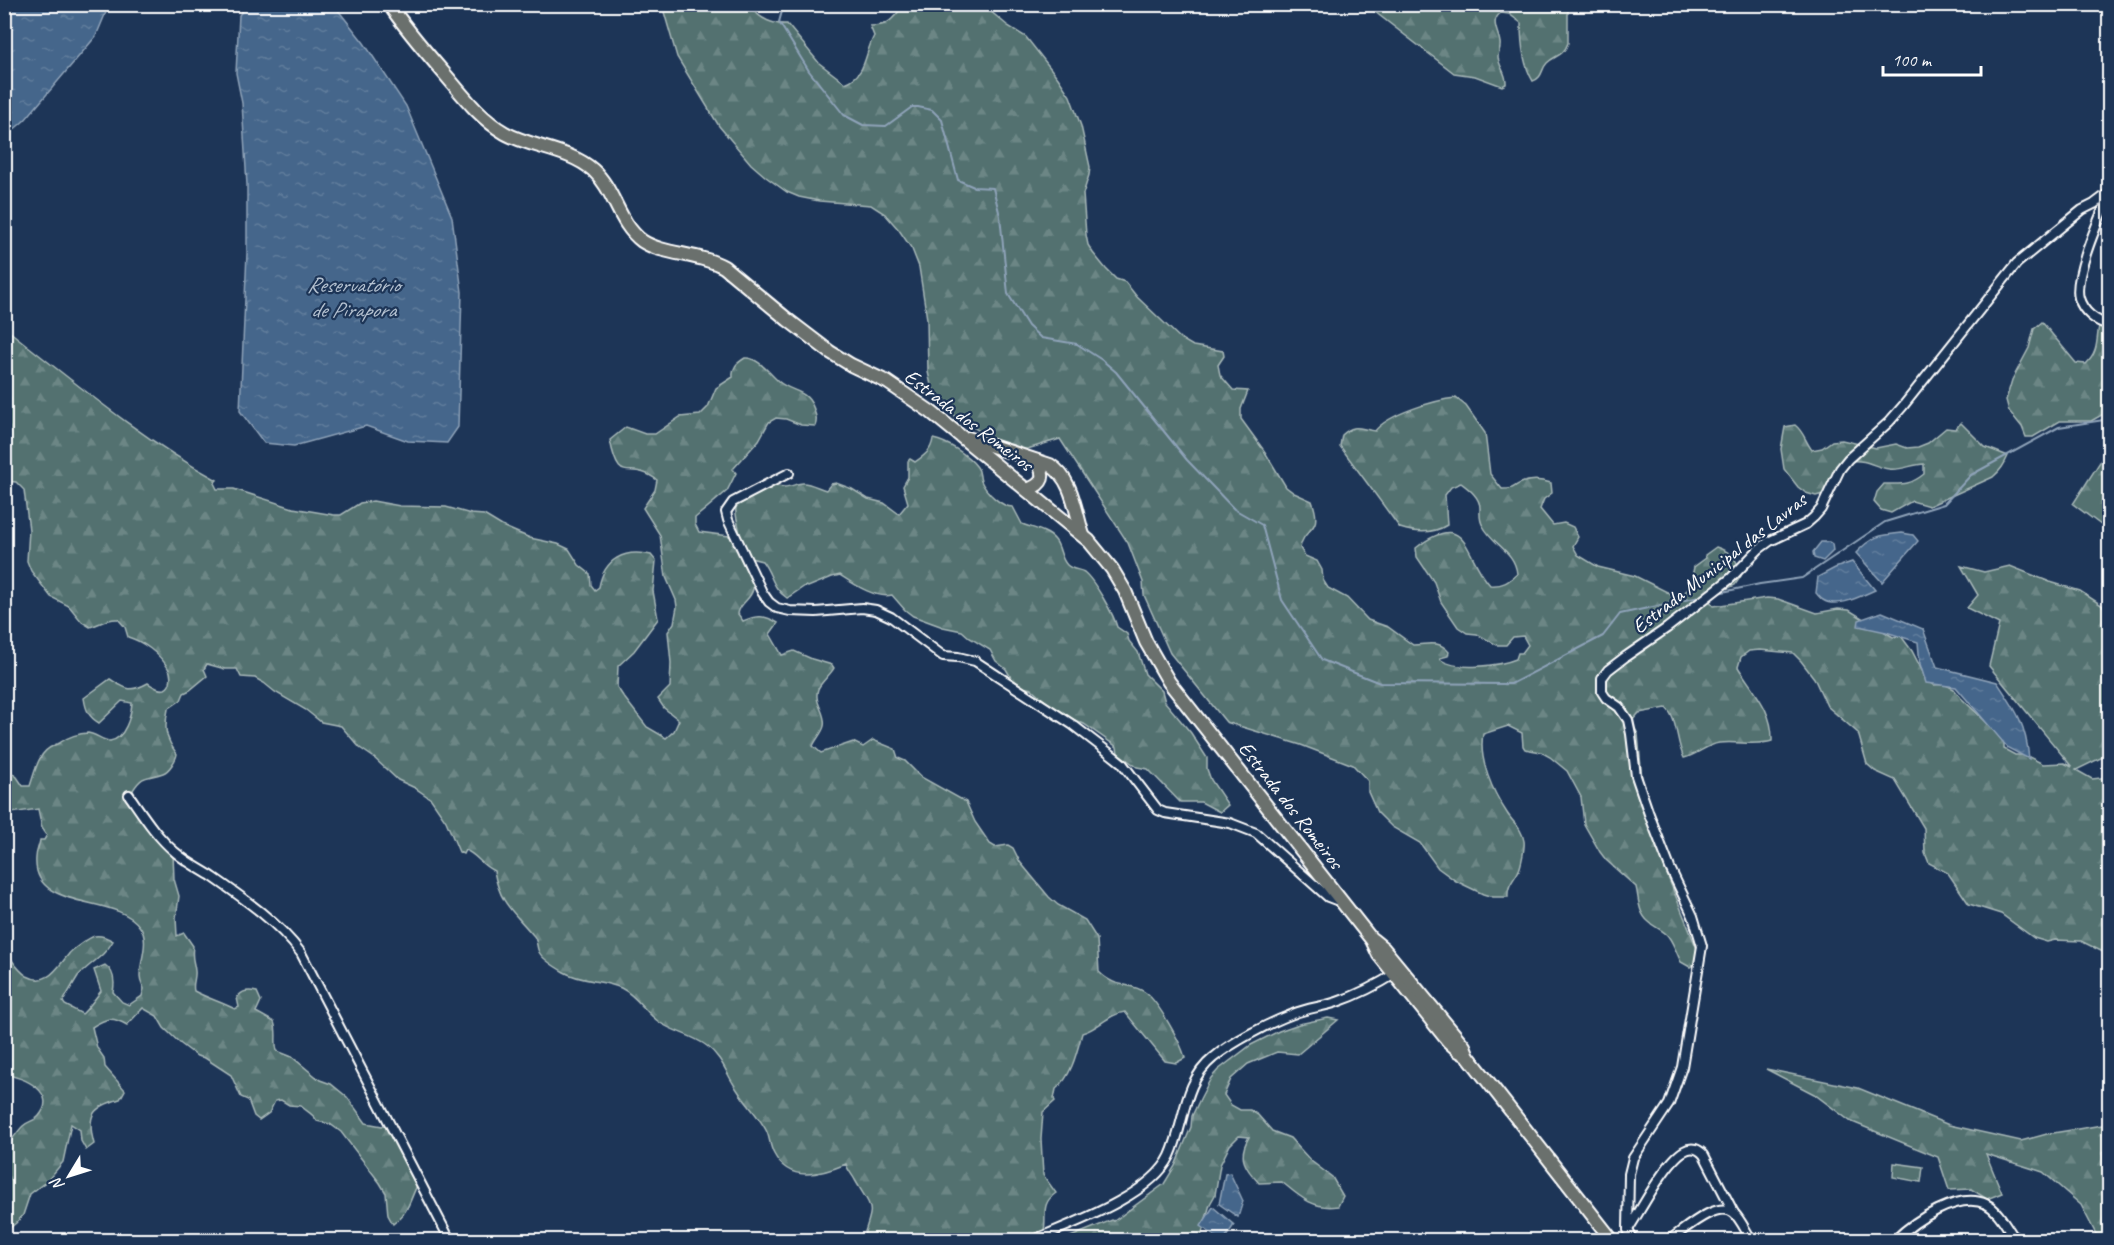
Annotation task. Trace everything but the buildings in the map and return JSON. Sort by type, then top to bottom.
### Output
[{"type":"main road","name":"Estrada dos Romeiros","points":[[389,4],[411,35],[485,119],[503,132],[525,143],[566,156],[587,166],[603,180],[627,224],[642,240],[666,250],[713,261],[724,267],[830,352],[906,394],[962,435],[1083,536],[1102,556],[1125,591],[1146,642],[1169,682],[1372,939],[1378,955],[1398,972],[1448,1041],[1468,1056],[1612,1240]]},
{"type":"main road","points":[[962,435],[1050,465],[1058,470],[1069,486],[1083,536]]},
{"type":"main road","points":[[1027,490],[1043,480],[1044,473],[1037,461]]},
{"type":"street","points":[[2109,193],[2091,240],[2078,285],[2079,298],[2084,309],[2096,320],[2109,325]]},
{"type":"street","name":"Estrada Municipal das Lavras","points":[[1633,1240],[1628,1230],[1629,1174],[1633,1158],[1669,1104],[1682,1067],[1701,946],[1693,916],[1670,868],[1636,776],[1628,720],[1619,707],[1606,698],[1602,692],[1602,678],[1608,670],[1730,579],[1765,545],[1806,524],[1814,517],[1821,508],[1840,469],[1903,406],[2017,263],[2082,210],[2109,193]]},
{"type":"street","points":[[789,473],[733,502],[726,512],[757,582],[769,602],[777,608],[790,611],[816,612],[862,608],[876,610],[891,617],[943,656],[975,661],[1073,725],[1112,754],[1122,763],[1158,810],[1230,824],[1256,833],[1328,897],[1343,903]]},
{"type":"street","points":[[129,795],[153,830],[177,855],[259,910],[289,937],[301,953],[450,1240]]},
{"type":"street","points":[[1033,1240],[1126,1197],[1160,1170],[1169,1158],[1177,1139],[1188,1095],[1204,1067],[1214,1057],[1268,1025],[1294,1013],[1359,994],[1398,972]]},
{"type":"street","points":[[1628,1230],[1670,1163],[1685,1150],[1692,1148],[1700,1150],[1704,1155],[1734,1213],[1752,1240]]},
{"type":"street","points":[[1895,1240],[1921,1219],[1941,1207],[1978,1202],[1992,1209],[2016,1240]]},
{"type":"street","points":[[1668,1240],[1714,1211],[1726,1209],[1734,1213]]},
{"type":"green space","points":[[662,5],[755,5],[752,8],[763,18],[787,24],[819,63],[845,83],[857,75],[864,63],[874,36],[870,26],[886,23],[904,5],[983,5],[1008,26],[1026,37],[1070,96],[1081,126],[1090,167],[1083,194],[1086,235],[1093,253],[1116,279],[1125,282],[1137,297],[1181,339],[1193,346],[1223,351],[1224,356],[1218,365],[1220,375],[1233,390],[1248,391],[1241,409],[1241,419],[1265,452],[1286,487],[1312,501],[1315,524],[1305,536],[1300,548],[1305,556],[1317,561],[1328,588],[1347,598],[1368,620],[1388,627],[1413,645],[1441,645],[1449,652],[1448,656],[1440,658],[1448,663],[1467,666],[1499,664],[1516,659],[1518,653],[1522,653],[1528,645],[1523,636],[1513,637],[1506,645],[1497,645],[1458,627],[1441,602],[1434,582],[1417,557],[1416,548],[1433,537],[1446,533],[1456,534],[1469,550],[1490,585],[1505,583],[1517,574],[1512,559],[1487,533],[1481,522],[1478,500],[1461,483],[1451,487],[1445,495],[1447,525],[1424,532],[1400,528],[1340,446],[1342,435],[1350,429],[1375,431],[1390,419],[1401,414],[1425,405],[1456,398],[1466,406],[1485,433],[1490,474],[1502,489],[1512,488],[1529,481],[1551,483],[1552,493],[1544,499],[1540,509],[1553,525],[1564,523],[1573,527],[1578,537],[1573,546],[1578,555],[1598,567],[1635,576],[1673,595],[1683,594],[1690,587],[1694,567],[1706,558],[1705,555],[1716,547],[1722,549],[1733,557],[1741,576],[1735,585],[1707,598],[1714,606],[1767,598],[1778,599],[1817,613],[1838,609],[1849,610],[1893,637],[1901,636],[1926,678],[1934,685],[1944,684],[1954,689],[2004,739],[2004,749],[2015,755],[2025,755],[2043,764],[2064,763],[2072,767],[1989,666],[1999,624],[1967,608],[1978,595],[1961,566],[1984,572],[2010,566],[2080,591],[2109,610],[2109,754],[2076,770],[2092,779],[2109,777],[2109,955],[2081,941],[2047,942],[2034,938],[2001,914],[1969,904],[1948,873],[1929,863],[1925,853],[1924,828],[1895,780],[1875,771],[1867,764],[1858,733],[1827,706],[1814,678],[1793,653],[1749,651],[1741,657],[1738,667],[1766,710],[1772,741],[1719,743],[1684,758],[1673,718],[1666,708],[1639,713],[1631,722],[1638,734],[1644,802],[1666,872],[1697,949],[1699,960],[1690,967],[1681,962],[1668,936],[1645,918],[1636,887],[1600,852],[1584,824],[1581,797],[1567,771],[1541,752],[1525,749],[1522,733],[1508,726],[1483,734],[1482,744],[1488,775],[1509,817],[1523,836],[1524,848],[1519,869],[1509,887],[1508,897],[1483,894],[1456,881],[1438,868],[1420,843],[1392,827],[1377,812],[1368,792],[1368,781],[1353,765],[1301,745],[1226,722],[1170,653],[1144,595],[1143,582],[1128,543],[1060,439],[1021,451],[995,449],[978,430],[956,417],[937,397],[928,372],[927,319],[919,267],[912,249],[899,230],[885,214],[871,205],[799,197],[787,192],[751,164],[719,126],[677,57]]},
{"type":"green space","points":[[1366,5],[1568,5],[1568,43],[1564,51],[1550,60],[1539,78],[1533,81],[1523,53],[1521,23],[1509,14],[1501,13],[1497,16],[1495,23],[1500,45],[1499,61],[1506,80],[1506,84],[1502,86],[1475,76],[1454,73]]},
{"type":"green space","points":[[2102,316],[2109,316],[2109,411],[2091,421],[2060,421],[2033,437],[2026,437],[2022,427],[2009,411],[2006,400],[2012,380],[2029,348],[2034,329],[2042,322],[2076,363],[2086,364],[2096,347]]},
{"type":"green space","points":[[5,328],[134,427],[217,480],[214,483],[217,489],[234,489],[293,508],[334,515],[341,515],[360,503],[373,501],[400,506],[446,507],[484,515],[530,538],[558,544],[569,549],[579,565],[590,574],[591,585],[595,590],[599,587],[606,569],[617,558],[633,553],[651,555],[656,561],[653,591],[658,619],[634,651],[618,666],[617,687],[647,727],[666,738],[674,731],[679,720],[664,708],[658,699],[670,687],[671,663],[668,632],[674,623],[677,607],[666,577],[660,535],[643,508],[655,490],[657,480],[647,474],[622,469],[617,464],[610,440],[626,427],[645,434],[655,434],[680,417],[700,415],[708,407],[716,388],[733,377],[736,366],[745,358],[759,363],[778,381],[805,395],[816,415],[815,426],[801,425],[776,418],[769,422],[759,440],[733,469],[736,473],[727,491],[695,518],[699,532],[737,537],[740,537],[740,532],[736,505],[746,489],[758,485],[787,487],[803,483],[826,490],[831,484],[836,483],[868,499],[884,503],[899,514],[908,503],[903,486],[908,477],[908,461],[910,459],[915,462],[925,455],[933,439],[957,450],[977,467],[981,481],[990,494],[999,502],[1013,507],[1022,524],[1052,537],[1067,565],[1084,572],[1093,582],[1108,606],[1117,627],[1127,634],[1129,641],[1138,652],[1145,674],[1162,691],[1165,702],[1191,733],[1207,758],[1207,769],[1211,780],[1228,805],[1220,812],[1201,802],[1180,802],[1148,769],[1137,767],[1118,753],[1117,747],[1084,724],[1056,711],[1032,689],[1022,687],[1013,681],[990,650],[962,631],[913,616],[892,595],[872,593],[840,575],[808,587],[805,586],[787,598],[778,590],[762,561],[750,558],[753,589],[740,607],[738,614],[743,621],[761,617],[778,623],[770,634],[782,655],[794,651],[832,665],[834,668],[818,689],[817,699],[824,717],[824,726],[813,746],[821,753],[853,742],[863,747],[873,740],[895,749],[898,758],[905,761],[921,777],[966,802],[975,822],[990,844],[995,847],[1008,845],[1013,848],[1020,862],[1049,897],[1058,905],[1085,920],[1097,939],[1099,972],[1112,981],[1140,989],[1151,998],[1179,1042],[1185,1058],[1176,1063],[1165,1061],[1125,1012],[1082,1033],[1070,1071],[1056,1089],[1055,1101],[1043,1112],[1041,1139],[1043,1175],[1056,1193],[1046,1206],[1044,1231],[1036,1237],[1024,1240],[862,1240],[869,1220],[869,1203],[846,1164],[826,1171],[806,1174],[788,1169],[774,1154],[761,1121],[738,1091],[717,1056],[707,1046],[659,1022],[632,995],[621,988],[571,975],[547,961],[539,952],[535,937],[513,913],[504,899],[494,871],[469,852],[465,850],[463,854],[459,852],[446,821],[431,799],[398,780],[360,748],[341,726],[321,722],[264,683],[255,678],[241,677],[237,669],[225,669],[207,664],[204,669],[207,676],[184,693],[181,700],[168,709],[166,733],[177,754],[174,762],[165,772],[143,779],[133,790],[136,800],[173,854],[174,879],[179,896],[176,918],[177,936],[184,933],[193,946],[194,991],[235,1009],[239,1007],[237,998],[241,993],[257,992],[261,1001],[256,1012],[274,1022],[277,1051],[292,1057],[320,1080],[331,1084],[347,1097],[366,1123],[382,1126],[392,1124],[420,1180],[407,1209],[393,1224],[388,1215],[386,1193],[341,1132],[330,1124],[317,1121],[301,1106],[289,1105],[281,1100],[275,1101],[269,1113],[259,1120],[254,1116],[248,1100],[241,1097],[231,1075],[181,1044],[164,1028],[157,1016],[143,1008],[127,1025],[109,1019],[92,1027],[97,1048],[104,1058],[105,1067],[125,1090],[120,1099],[103,1105],[94,1113],[91,1125],[94,1144],[86,1150],[81,1141],[80,1130],[71,1124],[63,1162],[48,1180],[30,1194],[23,1215],[5,1232],[5,1147],[23,1126],[39,1116],[44,1108],[45,1100],[42,1093],[29,1082],[5,1075],[5,951],[23,974],[40,979],[51,974],[70,953],[89,939],[100,936],[113,941],[101,956],[78,976],[63,1002],[82,1014],[101,991],[94,970],[105,965],[113,977],[113,992],[122,1002],[129,1005],[142,996],[144,989],[140,976],[144,938],[140,927],[129,917],[61,895],[47,887],[38,875],[36,858],[40,840],[44,840],[47,835],[42,828],[38,809],[5,814],[5,768],[17,777],[23,786],[30,786],[40,758],[54,745],[85,733],[107,741],[115,739],[120,736],[126,726],[132,703],[122,701],[99,723],[88,713],[84,698],[110,679],[128,689],[148,683],[156,688],[165,689],[169,685],[171,676],[165,663],[156,653],[128,637],[125,627],[118,619],[107,620],[90,627],[82,622],[69,606],[51,597],[31,571],[27,561],[29,530],[24,490],[16,482],[5,481]]},
{"type":"green space","points":[[1961,423],[1985,447],[2008,456],[1993,477],[1929,506],[1912,501],[1891,513],[1881,510],[1874,502],[1877,492],[1884,484],[1905,484],[1914,481],[1924,474],[1924,464],[1893,469],[1862,461],[1850,461],[1826,493],[1816,496],[1798,487],[1784,469],[1781,449],[1785,427],[1795,425],[1812,450],[1822,448],[1832,441],[1842,440],[1876,448],[1896,444],[1907,448],[1928,443],[1946,428],[1955,429]]},
{"type":"green space","points":[[2105,454],[2109,455],[2109,531],[2073,504]]},
{"type":"green space","points":[[1328,1018],[1338,1020],[1298,1054],[1277,1052],[1248,1064],[1231,1079],[1224,1095],[1231,1105],[1240,1110],[1250,1110],[1258,1115],[1272,1131],[1290,1138],[1311,1161],[1332,1177],[1343,1196],[1338,1206],[1321,1206],[1307,1201],[1282,1182],[1259,1183],[1244,1162],[1245,1144],[1249,1137],[1239,1136],[1230,1145],[1220,1165],[1215,1195],[1210,1204],[1200,1240],[1063,1240],[1114,1221],[1164,1184],[1175,1166],[1191,1127],[1192,1116],[1211,1078],[1218,1070],[1251,1045],[1279,1031]]},
{"type":"green space","points":[[1766,1069],[1858,1088],[1949,1125],[2021,1141],[2047,1134],[2109,1124],[2109,1148],[2102,1153],[2109,1183],[2109,1240],[2099,1240],[2081,1205],[2043,1172],[1986,1154],[2002,1193],[1987,1199],[1971,1189],[1949,1190],[1938,1157],[1850,1121],[1814,1094]]},
{"type":"green space","points":[[1894,1163],[1923,1167],[1921,1182],[1893,1177]]},
{"type":"water","points":[[5,4],[109,5],[96,36],[25,120],[5,137]]},
{"type":"water","name":"Reservatório de Pirapora","points":[[248,4],[334,5],[364,43],[406,106],[452,217],[462,292],[458,427],[447,443],[408,441],[366,426],[294,446],[264,443],[240,411],[247,253],[247,185],[242,103],[236,73],[239,15]]},
{"type":"water","points":[[1902,533],[1913,535],[1918,541],[1882,582],[1856,553],[1876,537]]},
{"type":"water","points":[[1821,542],[1832,544],[1833,551],[1823,561],[1814,558],[1813,552]]},
{"type":"water","points":[[1852,562],[1875,590],[1842,602],[1835,603],[1822,599],[1816,593],[1818,577]]},
{"type":"water","points":[[1882,612],[1923,629],[1937,667],[1997,682],[2023,727],[2029,759],[2008,748],[1956,687],[1926,683],[1920,664],[1918,642],[1858,626],[1859,620]]},
{"type":"water","points":[[1230,1173],[1243,1201],[1238,1217],[1219,1204],[1225,1174]]},
{"type":"water","points":[[1213,1207],[1234,1225],[1224,1240],[1220,1240],[1201,1226]]},
{"type":"waterway","points":[[784,4],[779,22],[809,71],[844,115],[863,125],[886,126],[912,107],[918,107],[932,110],[942,120],[958,180],[974,187],[993,188],[1000,216],[1008,294],[1028,326],[1041,338],[1077,344],[1102,360],[1116,372],[1187,460],[1234,509],[1262,525],[1282,600],[1322,660],[1380,683],[1511,684],[1603,636],[1620,614],[1704,596]]},
{"type":"waterway","points":[[1718,593],[1802,578],[1885,522],[1944,504],[1971,475],[2059,427],[2110,419]]}]
